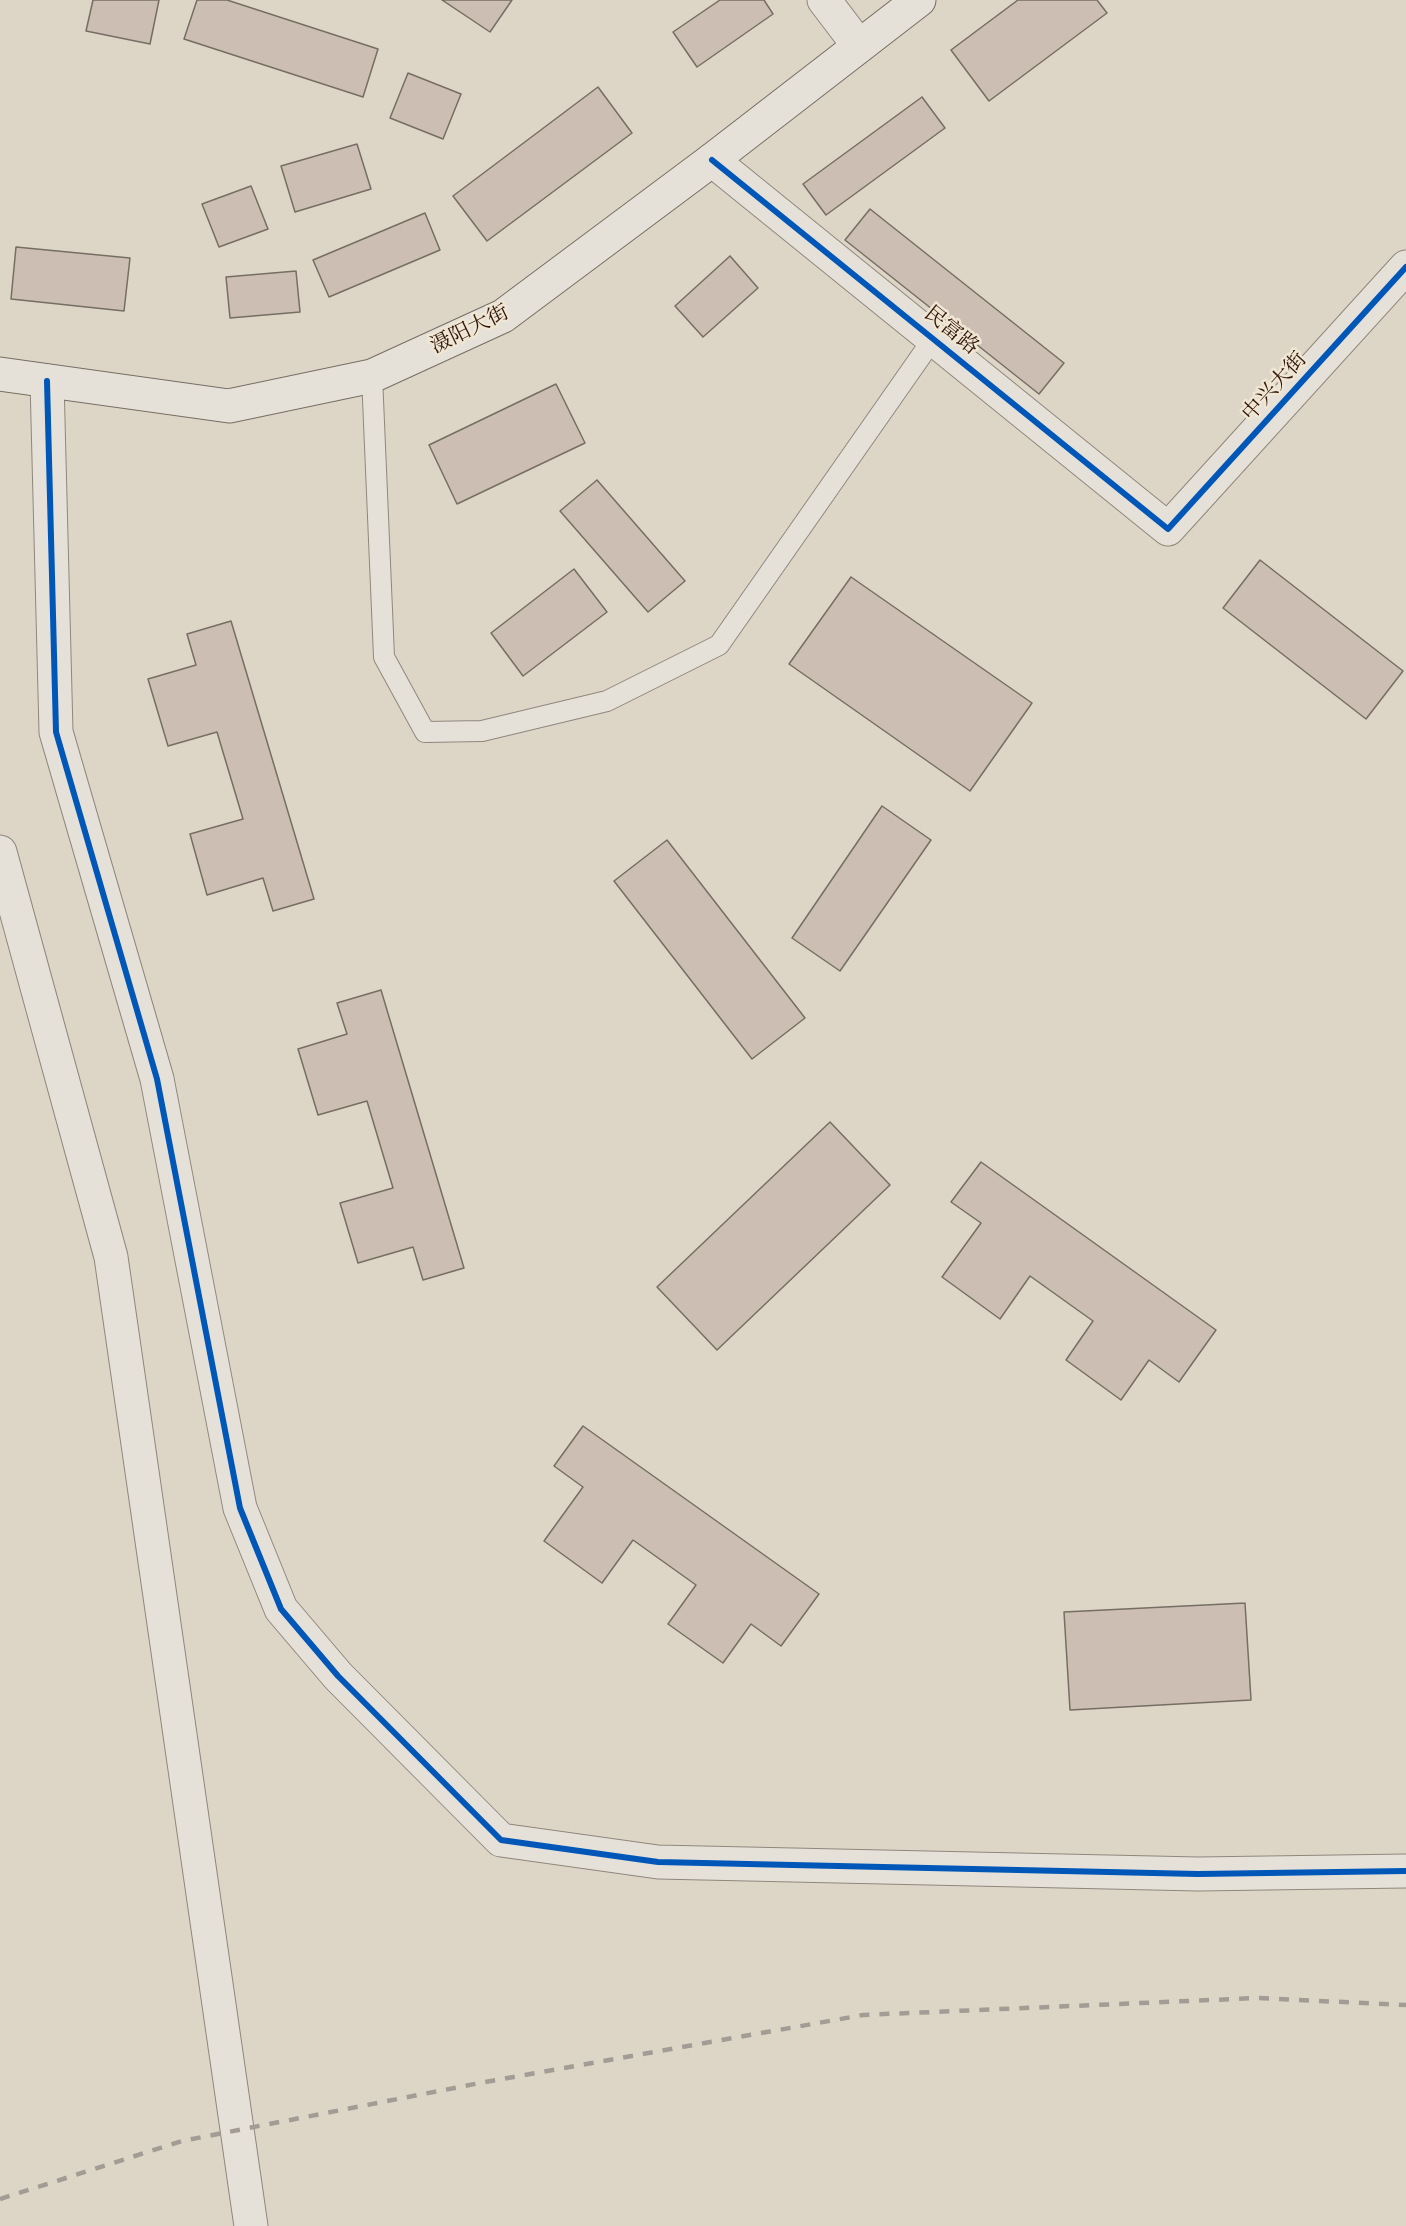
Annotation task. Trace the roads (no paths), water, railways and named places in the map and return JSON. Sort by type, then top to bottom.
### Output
[{"type":"street","points":[[824,0],[859,46]]},
{"type":"street","name":"滠阳大街","points":[[0,374],[229,406],[372,376],[503,316],[712,160],[919,0]]},
{"type":"street","name":"民富路","points":[[712,160],[1168,529]]},
{"type":"street","name":"中兴大街","points":[[1168,529],[1406,267]]},
{"type":"street","points":[[47,381],[56,732],[157,1078],[240,1508],[281,1609],[338,1676],[501,1840],[658,1862],[1198,1874],[1406,1871]]},
{"type":"street","points":[[0,852],[111,1257],[251,2226]]},
{"type":"lane","points":[[372,376],[384,657],[425,732],[482,731],[607,701],[719,645],[933,339]]},
{"type":"railway","points":[[0,2199],[182,2141],[485,2082],[863,2015],[1257,1998],[1406,2005]]}]
